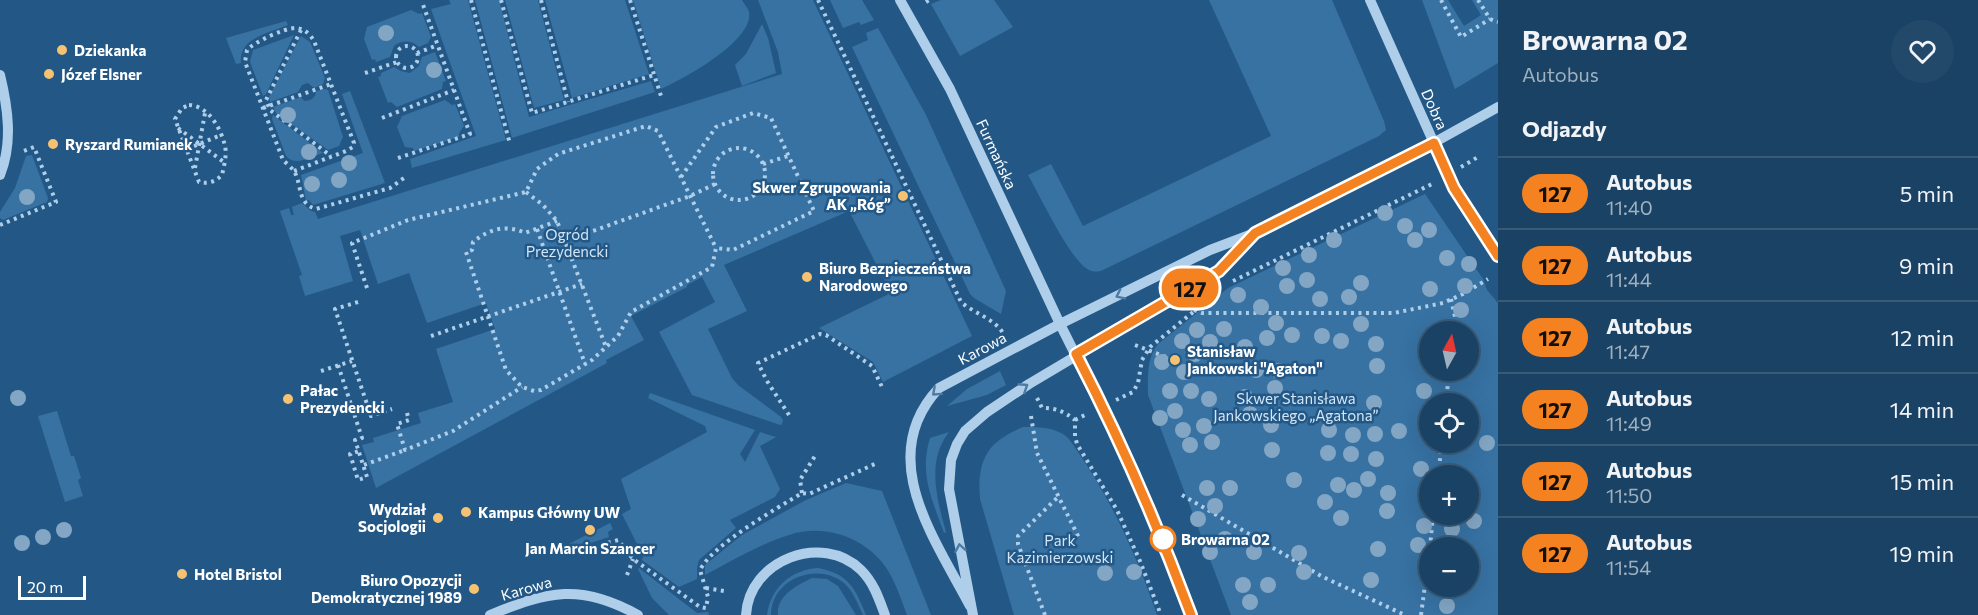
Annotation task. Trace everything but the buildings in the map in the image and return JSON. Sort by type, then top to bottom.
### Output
[{"type":"street","name":"Furmańska","points":[[900,0],[950,89],[1060,324],[1128,460],[1164,542],[1191,615]]},
{"type":"street","name":"Dobra","points":[[1370,0],[1454,188],[1498,256]]},
{"type":"street","points":[[0,75],[8,108],[8,123],[6,152],[0,175]]},
{"type":"street","name":"Karowa","points":[[972,610],[924,517],[913,488],[910,472],[910,451],[918,417],[927,401],[939,388],[1060,324],[1210,250],[1255,233],[1434,143],[1498,107]]},
{"type":"street","name":"Karowa","points":[[972,610],[949,489],[951,460],[965,431],[987,411],[1076,354],[1219,271],[1255,233]]},
{"type":"street","points":[[746,615],[752,591],[764,575],[792,556],[815,552],[839,556],[861,570],[876,590],[885,615]]},
{"type":"street","name":"Karowa","points":[[490,615],[538,597],[566,593],[602,598],[638,615]]},
{"type":"path","points":[[471,0],[510,144]]},
{"type":"path","points":[[501,0],[532,113],[654,75]]},
{"type":"path","points":[[541,0],[568,102]]},
{"type":"path","points":[[630,0],[661,96]]},
{"type":"path","points":[[818,0],[961,302],[997,325],[1004,334]]},
{"type":"path","points":[[1441,0],[1461,37],[1490,19]]},
{"type":"path","points":[[1478,0],[1490,19],[1498,22]]},
{"type":"path","points":[[398,158],[470,134],[422,2]]},
{"type":"path","points":[[294,171],[353,147],[354,144],[311,35],[295,28],[258,41],[247,50],[245,62],[283,160],[294,171],[302,199],[311,208],[316,209],[390,188],[404,178]]},
{"type":"path","points":[[301,30],[266,100],[270,110],[332,156]]},
{"type":"path","points":[[417,53],[438,45]]},
{"type":"path","points":[[412,48],[417,53],[417,60],[408,68],[401,67],[397,62],[396,55],[399,49],[412,48]]},
{"type":"path","points":[[365,73],[397,62]]},
{"type":"path","points":[[263,108],[331,84]]},
{"type":"path","points":[[382,117],[454,90]]},
{"type":"path","points":[[195,106],[214,120],[226,148],[222,175],[213,182],[199,182],[178,127],[175,119],[182,108],[195,106]]},
{"type":"path","points":[[195,170],[205,112]]},
{"type":"path","points":[[681,177],[716,127],[753,113],[771,118],[814,212],[734,250],[716,248]]},
{"type":"path","points":[[526,192],[537,169],[558,154],[646,126],[657,131],[716,248],[712,267],[631,312],[618,336],[606,347],[585,364],[541,390],[534,391],[522,387],[506,370],[466,252],[472,250],[473,242],[484,234],[500,228],[513,228],[525,233],[557,221]]},
{"type":"path","points":[[178,127],[225,163]]},
{"type":"path","points":[[187,149],[221,135]]},
{"type":"path","points":[[0,225],[56,202],[33,147],[21,152]]},
{"type":"path","points":[[739,147],[749,149],[763,164],[764,184],[749,198],[729,198],[720,192],[715,184],[712,174],[714,164],[720,155],[729,150],[739,147]]},
{"type":"path","points":[[763,164],[788,156]]},
{"type":"path","points":[[1466,164],[1478,157]]},
{"type":"path","points":[[565,241],[690,196],[715,184]]},
{"type":"path","points":[[1229,284],[1428,186]]},
{"type":"path","points":[[526,192],[543,205],[557,221],[606,347]]},
{"type":"path","points":[[367,288],[352,243],[408,220],[526,192]]},
{"type":"path","points":[[537,229],[585,364]]},
{"type":"path","points":[[1185,306],[1202,313],[1384,314],[1416,310],[1452,299],[1488,279]]},
{"type":"path","points":[[431,336],[582,284]]},
{"type":"path","points":[[1125,396],[1133,392],[1138,383],[1143,360],[1148,350],[1216,293]]},
{"type":"path","points":[[1452,299],[1454,321]]},
{"type":"path","points":[[358,302],[335,309],[371,416],[392,409]]},
{"type":"path","points":[[789,415],[758,363],[820,334],[826,335],[872,366],[882,387]]},
{"type":"path","points":[[1135,345],[1171,358]]},
{"type":"path","points":[[321,370],[352,360]]},
{"type":"path","points":[[338,365],[362,438],[355,440],[359,451],[364,465],[367,477],[358,480],[350,454],[359,451]]},
{"type":"path","points":[[364,465],[453,431],[522,387]]},
{"type":"path","points":[[1039,402],[1042,408],[1053,408],[1076,419],[1077,444],[1117,510],[1161,615]]},
{"type":"path","points":[[405,450],[397,424],[409,420],[407,413]]},
{"type":"path","points":[[1031,416],[1037,453],[1079,538]]},
{"type":"path","points":[[802,493],[800,480],[815,456]]},
{"type":"path","points":[[579,551],[618,540],[633,559],[703,609],[708,603],[700,570],[704,562],[741,531],[802,493],[809,494],[877,463]]},
{"type":"path","points":[[1182,495],[1323,577],[1405,615]]},
{"type":"path","points":[[1045,615],[1018,544],[1018,536],[1059,496]]},
{"type":"path","points":[[627,575],[633,559]]},
{"type":"path","points":[[705,588],[724,591]]},
{"type":"path","points":[[1421,615],[1423,597]]},
{"type":"green space","points":[[449,0],[468,0],[506,140],[412,168],[410,159],[476,136],[431,9],[451,4]]},
{"type":"green space","points":[[475,0],[499,0],[529,117],[651,81],[655,92],[512,138]]},
{"type":"green space","points":[[505,0],[538,0],[564,100],[534,108]]},
{"type":"green space","points":[[545,0],[625,0],[649,74],[572,98]]},
{"type":"green space","points":[[633,0],[742,0],[749,12],[748,23],[740,35],[715,58],[661,89]]},
{"type":"green space","name":"Ogród Prezydencki","points":[[758,0],[813,0],[972,336],[883,382],[873,362],[819,328],[891,293],[849,211],[724,265],[747,311],[708,329],[732,378],[781,417],[782,424],[692,395],[659,332],[715,302],[702,277],[631,316],[644,340],[606,360],[607,363],[376,488],[362,445],[374,442],[373,438],[421,423],[418,413],[453,402],[436,349],[495,329],[486,303],[427,323],[409,273],[378,284],[360,230],[340,236],[353,281],[305,296],[299,276],[302,275],[280,211],[289,208],[291,215],[294,215],[292,207],[302,203],[315,212],[318,219],[782,74],[778,52]]},
{"type":"green space","points":[[830,0],[862,0],[874,20],[861,25],[859,22],[843,28]]},
{"type":"green space","points":[[941,0],[994,0],[1013,27],[960,56],[931,4]]},
{"type":"green space","points":[[1209,0],[1332,0],[1386,130],[1379,136],[1103,270],[1096,272],[1089,270],[1073,254],[1028,175],[1051,164],[1083,226],[1271,136]]},
{"type":"green space","points":[[1422,0],[1448,0],[1464,26],[1481,15],[1472,0],[1498,0],[1498,63],[1455,89]]},
{"type":"green space","points":[[411,10],[422,13],[431,37],[428,43],[419,47],[410,42],[400,43],[394,46],[390,57],[376,62],[375,59],[372,60],[364,39],[367,27]]},
{"type":"green space","points":[[286,21],[288,25],[250,42],[241,55],[241,63],[236,64],[226,38]]},
{"type":"green space","points":[[762,24],[768,38],[776,73],[742,86],[735,65],[746,54]]},
{"type":"green space","points":[[878,28],[926,115],[1006,291],[1001,314],[970,294],[852,47],[868,40],[866,33]]},
{"type":"green space","points":[[294,35],[263,96],[250,62],[253,50]]},
{"type":"green space","points":[[301,36],[310,42],[325,78],[323,84],[314,88],[308,83],[302,85],[298,92],[270,102],[269,97]]},
{"type":"green space","points":[[435,52],[446,81],[443,82],[442,89],[397,107],[391,102],[388,103],[378,77],[381,73],[394,67],[410,73],[419,66],[422,57]]},
{"type":"green space","points":[[328,90],[343,137],[339,146],[328,150],[276,113],[273,107],[301,97],[304,101],[308,100],[314,97],[316,91]]},
{"type":"green space","points":[[350,91],[385,183],[313,205],[309,200],[306,201],[301,175],[363,153],[342,94]]},
{"type":"green space","points":[[445,100],[452,105],[455,104],[464,126],[459,137],[414,151],[413,148],[405,147],[397,127],[402,116]]},
{"type":"green space","points":[[273,115],[323,153],[298,161],[286,156],[272,119]]},
{"type":"green space","points":[[32,155],[48,198],[47,202],[3,220],[0,218],[0,212],[15,188],[26,156]]},
{"type":"green space","name":"Skwer Stanisława Jankowskiego „Agatona”","points":[[1425,194],[1483,279],[1487,290],[1498,303],[1498,615],[1231,615],[1148,395],[1148,369],[1151,356],[1158,344],[1228,288]]},
{"type":"green space","points":[[1000,371],[1006,385],[987,395],[947,406],[967,389]]},
{"type":"green space","points":[[650,393],[755,430],[740,454],[745,462],[760,432],[776,437],[760,446],[780,489],[775,497],[730,520],[736,528],[699,560],[697,579],[679,587],[642,560],[643,556],[622,514],[631,509],[621,479],[707,432],[705,426],[648,398]]},
{"type":"green space","points":[[57,411],[71,456],[74,456],[81,478],[78,480],[83,496],[65,502],[38,416]]},
{"type":"green space","name":"Park Kazimierzowski","points":[[1023,427],[1055,430],[1065,435],[1072,443],[1102,490],[1123,531],[1157,615],[1014,615],[980,499],[979,486],[983,463],[992,446]]},
{"type":"green space","points":[[949,432],[942,443],[936,468],[937,494],[946,532],[944,533],[928,486],[926,463],[930,438]]},
{"type":"green space","points":[[846,483],[882,491],[931,615],[907,615],[893,580],[881,561],[862,544],[839,534],[814,531],[789,535],[746,553],[705,575],[705,565],[742,535],[806,500]]},
{"type":"green space","points":[[610,523],[613,529],[608,532],[609,537],[564,552],[561,548]]},
{"type":"green space","points":[[639,568],[697,613],[708,612],[709,615],[669,615],[652,598]]},
{"type":"green space","points":[[818,568],[844,578],[854,590],[866,615],[863,615],[853,594],[844,583],[833,577],[809,574],[787,583],[773,602],[771,615],[767,615],[773,597],[784,582],[799,572]]},
{"type":"green space","points":[[812,578],[827,579],[838,586],[856,615],[778,615],[780,602],[784,597],[794,588]]},
{"type":"bus line","name":"127","points":[[1191,615],[1164,542],[1128,460],[1076,354],[1219,271],[1255,233],[1434,143],[1454,188],[1498,256]]},
{"type":"place","name":"Dziekanka","points":[[62,50]]},
{"type":"place","name":"Józef Elsner","points":[[49,74]]},
{"type":"place","name":"Ryszard Rumianek","points":[[53,144]]},
{"type":"place","name":"Skwer Zgrupowania AK „Róg”","points":[[903,196]]},
{"type":"place","name":"Biuro Bezpieczeństwa Narodowego","points":[[807,277]]},
{"type":"place","name":"Stanisław Jankowski \"Agaton\"","points":[[1175,360]]},
{"type":"place","name":"Pałac Prezydencki","points":[[288,399]]},
{"type":"place","name":"Kampus Główny UW","points":[[466,512]]},
{"type":"place","name":"Wydział Socjologii","points":[[438,518]]},
{"type":"place","name":"Jan Marcin Szancer","points":[[590,530]]},
{"type":"place","name":"Browarna 02","points":[[1163,539]]},
{"type":"place","name":"Hotel Bristol","points":[[182,574]]},
{"type":"place","name":"Biuro Opozycji Demokratycznej 1989","points":[[474,589]]}]
